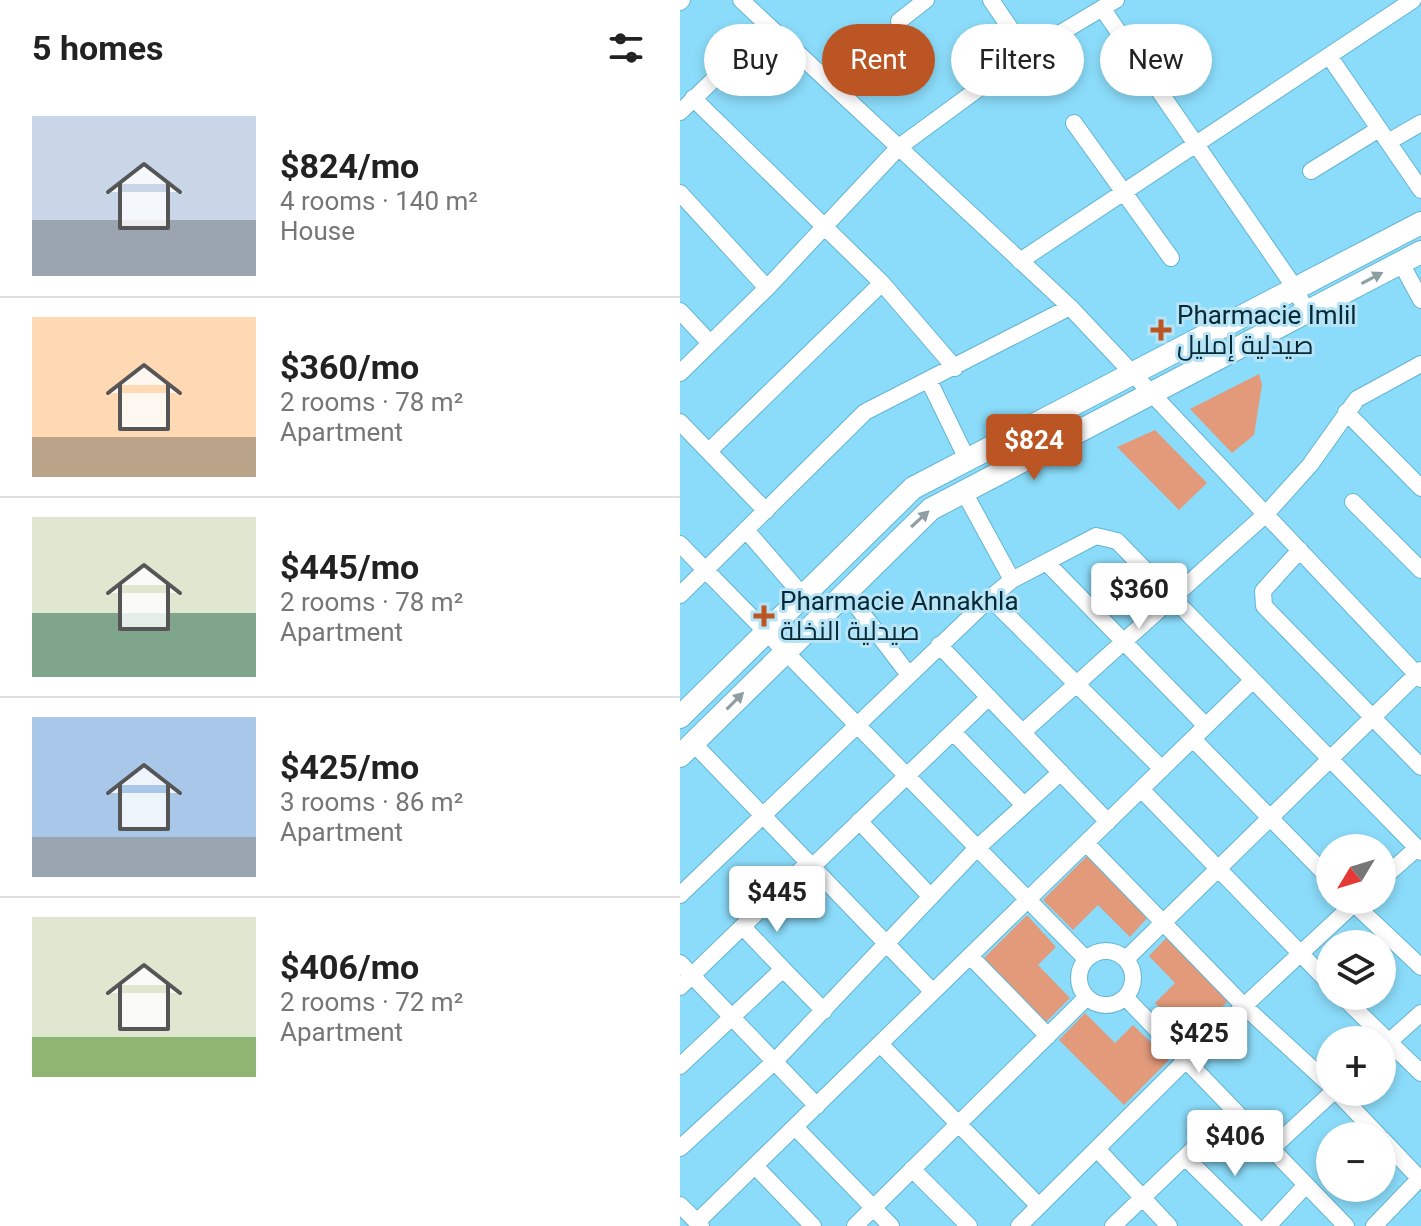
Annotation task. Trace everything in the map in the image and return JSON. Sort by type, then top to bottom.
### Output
[{"type":"main road","points":[[680,717],[913,488],[1421,223]]},
{"type":"main road","points":[[687,750],[918,520],[964,492],[1421,252]]},
{"type":"street","points":[[741,0],[767,24]]},
{"type":"street","points":[[899,21],[926,0]]},
{"type":"street","points":[[991,0],[1007,24]]},
{"type":"street","points":[[1020,261],[1329,56],[1392,6],[1413,0]]},
{"type":"street","points":[[1076,24],[1109,4],[1194,146],[1295,288],[1307,313]]},
{"type":"street","points":[[1329,56],[1421,190]]},
{"type":"street","points":[[806,60],[1070,307],[1419,674],[1126,959]]},
{"type":"street","points":[[680,112],[704,88]]},
{"type":"street","points":[[680,373],[767,288],[899,147],[968,96]]},
{"type":"street","points":[[693,98],[882,283],[955,368]]},
{"type":"street","points":[[1074,123],[1171,258]]},
{"type":"street","points":[[1311,171],[1383,135],[1421,123]]},
{"type":"street","points":[[680,193],[767,288]]},
{"type":"street","points":[[1401,263],[1421,300]]},
{"type":"street","points":[[709,451],[882,283]]},
{"type":"street","points":[[680,595],[865,412],[1070,307]]},
{"type":"street","points":[[680,311],[710,343]]},
{"type":"street","points":[[1023,732],[1169,597],[1266,514],[1310,465],[1346,412],[1364,394],[1420,368]]},
{"type":"street","points":[[929,381],[967,459]]},
{"type":"street","points":[[1346,412],[1421,488]]},
{"type":"street","points":[[680,422],[766,511]]},
{"type":"street","points":[[964,492],[1012,580]]},
{"type":"street","points":[[1353,502],[1421,570]]},
{"type":"street","points":[[746,530],[803,596]]},
{"type":"street","points":[[680,895],[990,598],[1012,580],[1096,536],[1117,541],[1419,850],[1396,868]]},
{"type":"street","points":[[680,544],[1086,959]]},
{"type":"street","points":[[1300,550],[1263,591],[1264,606],[1421,767]]},
{"type":"street","points":[[1046,562],[1206,726]]},
{"type":"street","points":[[846,592],[909,675]]},
{"type":"street","points":[[990,598],[1162,769]]},
{"type":"street","points":[[939,645],[1108,822]]},
{"type":"street","points":[[689,1218],[755,1166],[1252,681]]},
{"type":"street","points":[[817,1106],[732,1018],[684,975],[743,927],[989,697]]},
{"type":"street","points":[[953,732],[1023,804]]},
{"type":"street","points":[[1193,739],[1316,864]]},
{"type":"street","points":[[687,750],[762,815],[933,992]]},
{"type":"street","points":[[680,1148],[775,1061],[976,849],[1061,772]]},
{"type":"street","points":[[1141,789],[1316,970]]},
{"type":"street","points":[[859,821],[931,897]]},
{"type":"street","points":[[1086,843],[1245,1007],[1316,1072]]},
{"type":"street","points":[[1019,1226],[1186,1060],[1340,914]]},
{"type":"street","points":[[1367,914],[1421,967]]},
{"type":"street","points":[[743,927],[824,1011]]},
{"type":"street","points":[[1102,951],[1119,953],[1126,959],[1134,974],[1126,998],[1111,1005],[1087,997],[1079,983],[1086,959],[1102,951]]},
{"type":"street","points":[[970,956],[1048,1036]]},
{"type":"street","points":[[680,1066],[783,969]]},
{"type":"street","points":[[855,1226],[1087,997]]},
{"type":"street","points":[[1126,998],[1346,1226]]},
{"type":"street","points":[[1354,1010],[1368,1026]]},
{"type":"street","points":[[1396,1036],[1421,1013]]},
{"type":"street","points":[[880,1044],[1039,1206]]},
{"type":"street","points":[[1396,1054],[1421,1073]]},
{"type":"street","points":[[1271,1149],[1319,1106]]},
{"type":"street","points":[[1349,1106],[1364,1122]]},
{"type":"street","points":[[1113,1226],[1187,1159],[1234,1110]]},
{"type":"street","points":[[795,1127],[891,1226]]},
{"type":"street","points":[[1097,1149],[1169,1226]]},
{"type":"street","points":[[1374,1226],[1420,1178],[1396,1154]]},
{"type":"street","points":[[1187,1159],[1255,1226]]},
{"type":"street","points":[[755,1166],[813,1226]]},
{"type":"street","points":[[912,1169],[969,1226]]},
{"type":"street","points":[[1268,1226],[1306,1185]]},
{"type":"shaded area","points":[[1259,374],[1262,385],[1254,435],[1232,453],[1190,409]]},
{"type":"shaded area","points":[[1155,430],[1207,483],[1179,510],[1117,447]]},
{"type":"shaded area","points":[[1089,854],[1149,916],[1130,937],[1098,905],[1073,930],[1043,900]]},
{"type":"shaded area","points":[[1027,915],[1056,947],[1038,965],[1070,998],[1044,1024],[981,961]]},
{"type":"shaded area","points":[[1169,935],[1231,998],[1190,1039],[1155,1003],[1175,983],[1149,956]]},
{"type":"shaded area","points":[[1085,1013],[1115,1043],[1133,1025],[1169,1060],[1124,1105],[1059,1040]]},
{"type":"place","name":"Pharmacie Imlil صيدلية إمليل","points":[[1161,330]]},
{"type":"place","name":"Pharmacie Annakhla صيدلية النخلة","points":[[764,616]]}]
